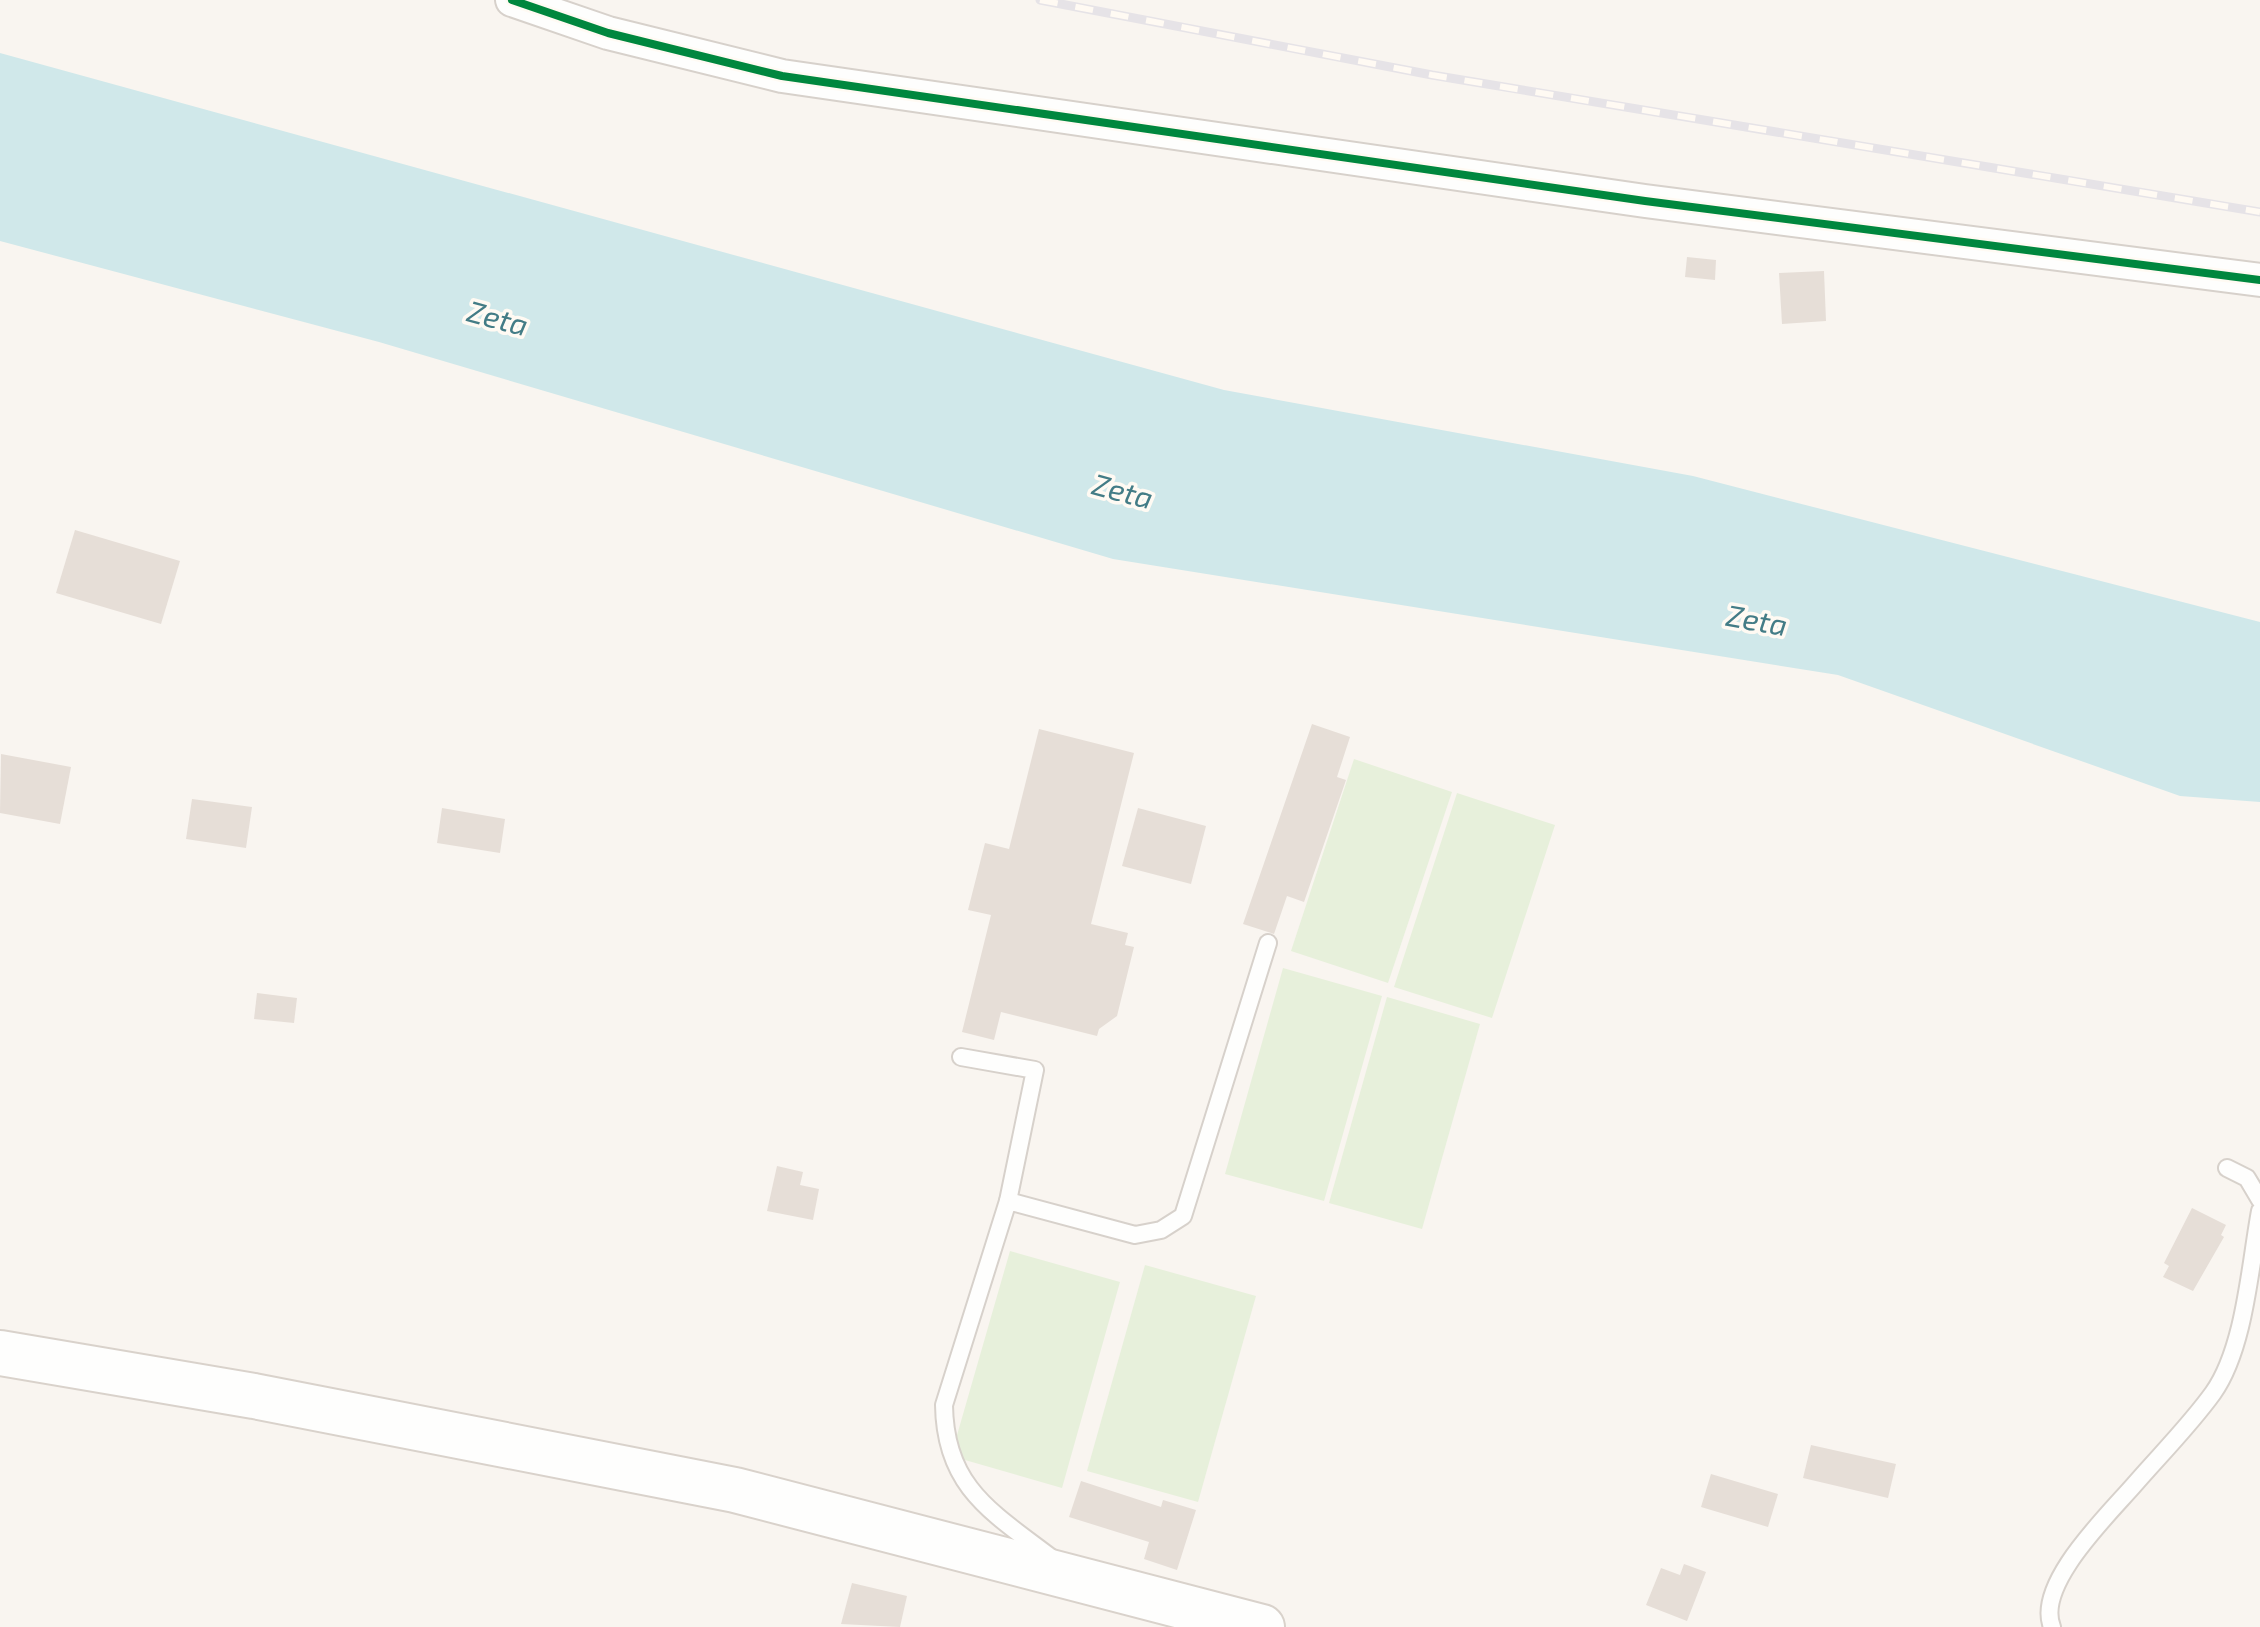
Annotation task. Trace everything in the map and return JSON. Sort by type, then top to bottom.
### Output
[{"type":"main road","points":[[0,1353],[254,1396],[735,1490],[1262,1627]]},
{"type":"street","points":[[512,0],[608,33],[782,76],[1645,201],[2260,280]]},
{"type":"lane","points":[[1008,1201],[1135,1235],[1161,1230],[1183,1216],[1268,943]]},
{"type":"lane","points":[[961,1057],[1035,1070],[1008,1201],[944,1405],[944,1436],[955,1469],[970,1490],[1003,1521],[1082,1581]]},
{"type":"lane","points":[[2227,1168],[2247,1178],[2260,1200]]},
{"type":"lane","points":[[2052,1627],[2048,1616],[2056,1583],[2091,1534],[2214,1391],[2234,1351],[2260,1211]]},
{"type":"green space","points":[[1354,759],[1452,792],[1388,983],[1291,951]]},
{"type":"green space","points":[[1457,793],[1555,825],[1492,1018],[1394,987]]},
{"type":"green space","points":[[1283,968],[1382,996],[1324,1201],[1225,1174]]},
{"type":"green space","points":[[1387,997],[1480,1024],[1422,1229],[1329,1203]]},
{"type":"green space","points":[[1010,1251],[1120,1282],[1062,1488],[951,1456]]},
{"type":"green space","points":[[1145,1265],[1256,1296],[1198,1502],[1087,1471]]},
{"type":"water","name":"Zeta","points":[[0,53],[1224,390],[1693,476],[2260,622],[2260,802],[2180,796],[1838,675],[1113,559],[379,342],[0,241]]},
{"type":"building","points":[[1687,257],[1716,260],[1715,280],[1685,277]]},
{"type":"building","points":[[1824,271],[1826,321],[1782,324],[1779,273]]},
{"type":"building","points":[[75,530],[180,561],[161,624],[56,593]]},
{"type":"building","points":[[1312,724],[1350,737],[1337,777],[1346,780],[1304,902],[1287,896],[1274,934],[1243,924]]},
{"type":"building","points":[[1039,729],[1134,753],[1091,924],[1128,933],[1125,945],[1134,947],[1117,1016],[1099,1029],[1097,1036],[1001,1012],[994,1040],[962,1032],[991,915],[968,910],[985,843],[1009,849]]},
{"type":"building","points":[[1,754],[71,767],[60,824],[0,813]]},
{"type":"building","points":[[192,799],[252,807],[246,848],[186,839]]},
{"type":"building","points":[[442,808],[505,819],[500,853],[437,843]]},
{"type":"building","points":[[1138,808],[1206,826],[1191,884],[1122,866]]},
{"type":"building","points":[[257,993],[297,998],[294,1023],[254,1019]]},
{"type":"building","points":[[777,1166],[803,1172],[800,1185],[819,1189],[813,1220],[767,1211]]},
{"type":"building","points":[[2192,1208],[2226,1225],[2221,1235],[2224,1237],[2193,1291],[2163,1277],[2169,1266],[2164,1263]]},
{"type":"building","points":[[1811,1445],[1896,1464],[1888,1498],[1803,1478]]},
{"type":"building","points":[[1711,1474],[1778,1494],[1768,1527],[1701,1507]]},
{"type":"building","points":[[1081,1481],[1161,1507],[1163,1500],[1196,1510],[1177,1570],[1144,1559],[1149,1542],[1069,1517]]},
{"type":"building","points":[[1684,1564],[1706,1572],[1687,1621],[1646,1605],[1661,1568],[1680,1575]]},
{"type":"building","points":[[852,1583],[907,1596],[900,1627],[841,1624]]},
{"type":"railway","points":[[1040,0],[1432,75],[2260,212]]},
{"type":"cycle path","points":[[512,0],[608,33],[782,76],[1645,201],[2260,280]]}]
